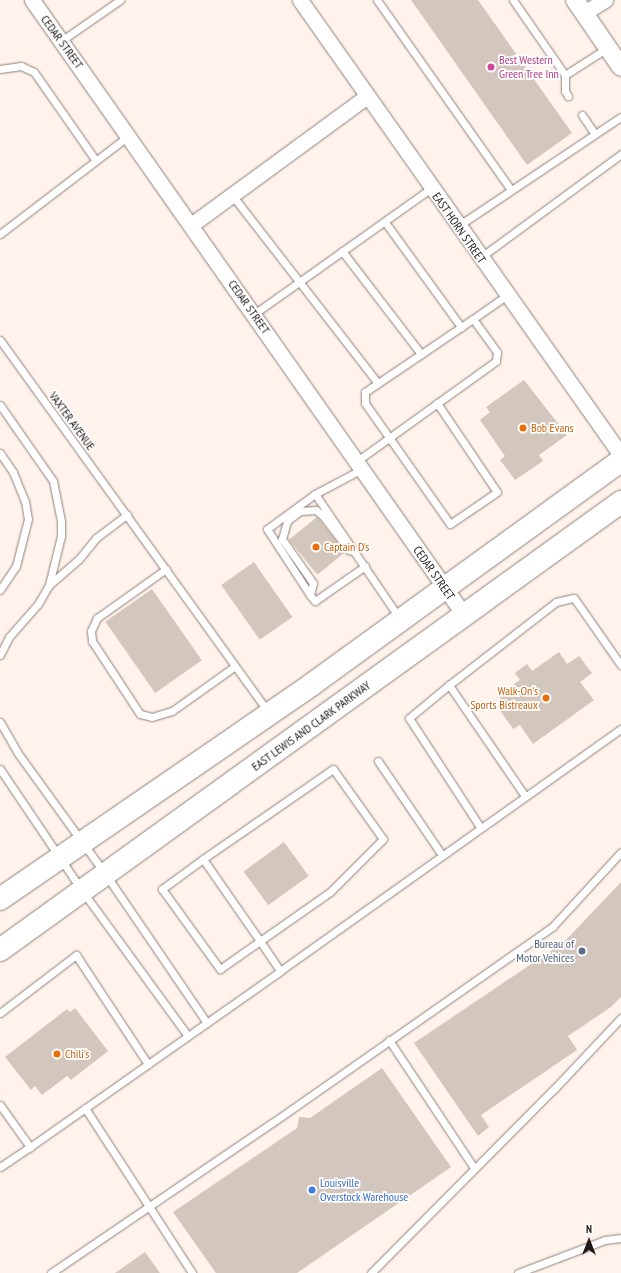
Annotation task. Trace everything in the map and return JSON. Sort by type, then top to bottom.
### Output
[{"type":"main road","points":[[1,896],[82,843],[269,714],[621,461]]},
{"type":"main road","name":"EAST LEWIS AND CLARK PARKWAY","points":[[0,950],[83,892],[621,502]]},
{"type":"street","name":"EAST HORN STREET","points":[[300,0],[480,258],[621,455]]},
{"type":"street","points":[[604,0],[579,7],[621,67]]},
{"type":"street","name":"CEDAR STREET","points":[[36,1],[61,41],[254,314],[446,588],[464,616]]},
{"type":"street","points":[[191,225],[367,96]]},
{"type":"lane","points":[[61,41],[120,0]]},
{"type":"lane","points":[[377,0],[511,190]]},
{"type":"lane","points":[[513,0],[565,75],[565,91],[568,96]]},
{"type":"lane","points":[[565,75],[608,47]]},
{"type":"lane","points":[[0,69],[21,66],[34,72],[96,161]]},
{"type":"lane","points":[[582,115],[595,134]]},
{"type":"lane","points":[[458,226],[621,117]]},
{"type":"lane","points":[[0,234],[128,136]]},
{"type":"lane","points":[[480,258],[621,154]]},
{"type":"lane","points":[[254,314],[431,188]]},
{"type":"lane","points":[[232,195],[378,383]]},
{"type":"lane","points":[[385,222],[461,327]]},
{"type":"lane","points":[[342,252],[421,354]]},
{"type":"lane","points":[[437,404],[497,492],[450,524],[365,403],[365,392],[507,295]]},
{"type":"lane","points":[[365,566],[315,601],[267,529],[359,465],[389,438],[496,361],[497,352],[473,319]]},
{"type":"lane","name":"VAXTER AVENUE","points":[[0,340],[269,714]]},
{"type":"lane","points":[[0,405],[53,481],[57,494],[61,536],[48,585],[38,604],[9,637],[0,656]]},
{"type":"lane","points":[[0,453],[13,472],[25,501],[28,519],[16,566],[0,590]]},
{"type":"lane","points":[[316,494],[356,551],[400,620]]},
{"type":"lane","points":[[310,595],[313,583],[282,539],[287,521],[300,511],[316,510],[323,516],[349,550],[356,551]]},
{"type":"lane","points":[[48,585],[78,559],[96,538],[127,515]]},
{"type":"lane","points":[[166,569],[97,618],[91,631],[92,641],[140,714],[152,717],[172,711],[235,666]]},
{"type":"lane","points":[[480,827],[409,718],[556,602],[574,598],[621,665]]},
{"type":"lane","points":[[449,685],[525,796]]},
{"type":"lane","points":[[0,722],[17,752],[106,875],[207,1023]]},
{"type":"lane","points":[[0,1167],[207,1023],[480,827],[621,729]]},
{"type":"lane","points":[[378,761],[442,854]]},
{"type":"lane","points":[[0,769],[61,857],[83,892],[188,1036]]},
{"type":"lane","points":[[333,769],[382,839],[330,892],[220,969],[162,889],[203,859],[333,769]]},
{"type":"lane","points":[[51,1273],[553,926],[621,852]]},
{"type":"lane","points":[[203,859],[280,971]]},
{"type":"lane","points":[[0,1013],[76,955],[148,1064]]},
{"type":"lane","points":[[371,1273],[554,1089],[621,1018]]},
{"type":"lane","points":[[389,1040],[474,1168]]},
{"type":"lane","points":[[0,1105],[30,1147]]},
{"type":"lane","points":[[85,1108],[192,1273]]},
{"type":"lane","points":[[518,1273],[604,1240],[621,1238]]},
{"type":"building","name":"Best Western Green Tree Inn","points":[[411,0],[478,0],[572,133],[527,165]]},
{"type":"building","name":"Bob Evans","points":[[524,380],[567,435],[539,455],[543,461],[515,480],[500,460],[505,456],[480,420],[490,412],[486,407]]},
{"type":"building","name":"Captain D's","points":[[317,517],[345,552],[317,575],[289,540]]},
{"type":"building","points":[[254,562],[292,617],[260,640],[221,585]]},
{"type":"building","points":[[152,589],[202,660],[155,693],[105,622]]},
{"type":"building","name":"Walk-On's Sports Bistreaux","points":[[559,652],[567,664],[579,656],[592,673],[580,682],[594,700],[533,744],[520,725],[513,729],[497,706],[503,702],[498,695],[520,680],[515,673],[527,664],[532,671]]},
{"type":"building","points":[[284,842],[309,876],[268,905],[244,871]]},
{"type":"building","points":[[621,882],[621,997],[611,1007],[568,1036],[577,1050],[481,1115],[489,1127],[478,1136],[414,1043],[564,942]]},
{"type":"building","name":"Chili's","points":[[75,1008],[108,1051],[71,1080],[67,1076],[42,1095],[35,1086],[31,1090],[5,1057],[67,1009],[70,1012]]},
{"type":"building","name":"Louisville Overstock Warehouse","points":[[382,1068],[451,1167],[297,1273],[216,1273],[173,1212],[297,1128],[299,1117],[310,1118]]},
{"type":"building","points":[[145,1252],[160,1273],[115,1273]]},
{"type":"place","name":"Best Western Green Tree Inn","points":[[491,67]]},
{"type":"place","name":"Bob Evans","points":[[523,428]]},
{"type":"place","name":"Captain D's","points":[[316,547]]},
{"type":"place","name":"Walk-On's Sports Bistreaux","points":[[546,698]]},
{"type":"place","name":"Bureau of Motor Vehices","points":[[582,951]]},
{"type":"place","name":"Chili's","points":[[57,1054]]},
{"type":"place","name":"Louisville Overstock Warehouse","points":[[312,1190]]}]
